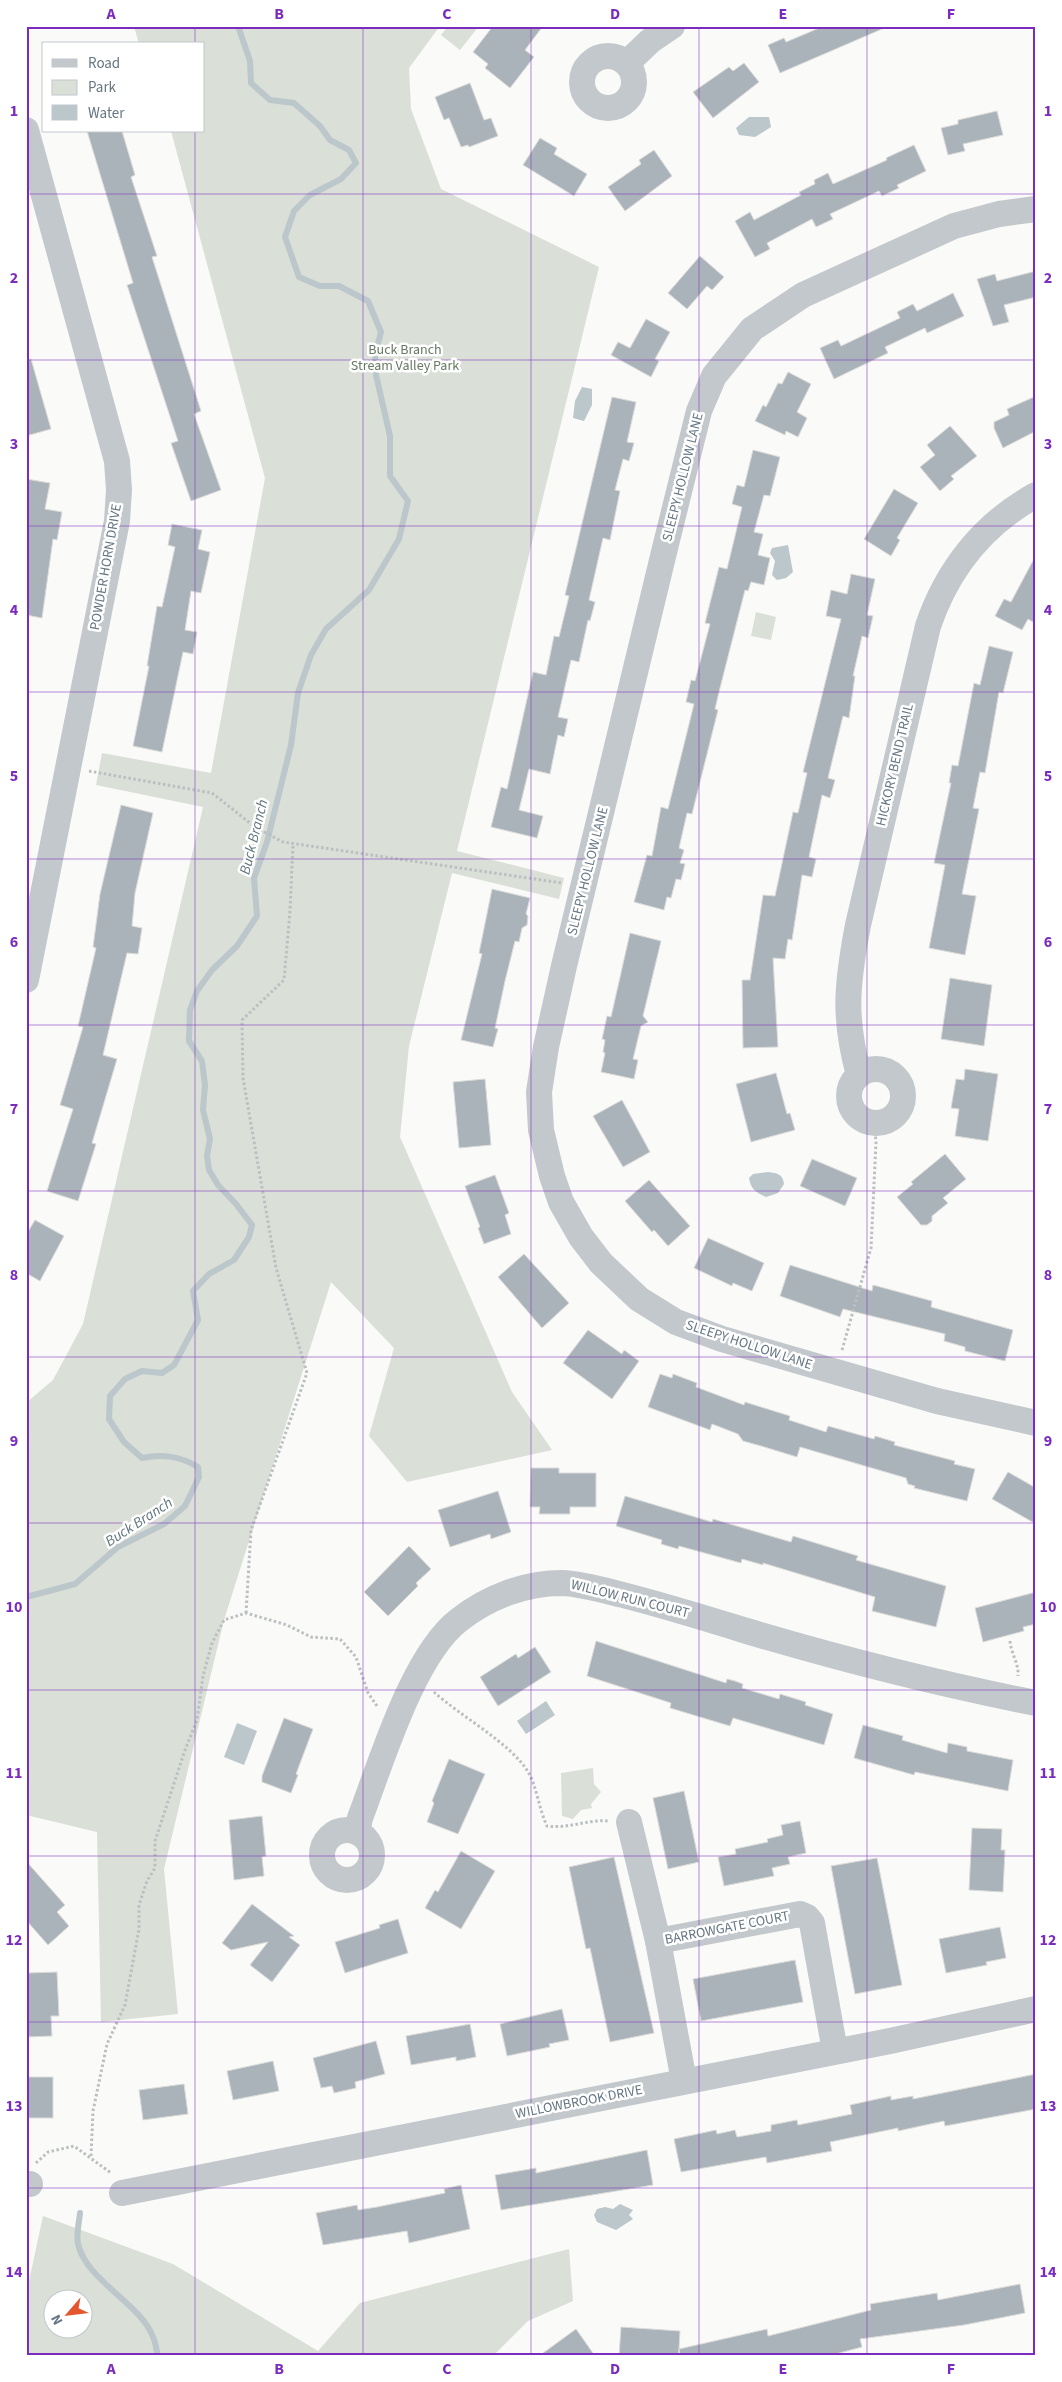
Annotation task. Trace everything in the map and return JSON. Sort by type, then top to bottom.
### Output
[{"type":"street","points":[[627,63],[650,41],[672,26]]},
{"type":"street","name":"POWDER HORN DRIVE","points":[[26,130],[117,461],[119,490],[117,521],[69,767],[29,950],[26,980]]},
{"type":"street","name":"SLEEPY HOLLOW LANE","points":[[1036,209],[999,214],[954,226],[803,295],[752,329],[714,376],[699,411],[607,795],[582,888],[546,1047],[539,1092],[541,1130],[552,1176],[561,1202],[581,1237],[600,1263],[639,1299],[676,1322],[722,1339],[937,1401],[1036,1423]]},
{"type":"street","name":"HICKORY BEND TRAIL","points":[[859,1075],[849,1038],[847,1021],[851,960],[928,626],[947,581],[967,552],[984,533],[1004,516],[1036,495]]},
{"type":"street","points":[[878,1069],[888,1072],[897,1078],[902,1088],[902,1104],[894,1116],[884,1122],[874,1123],[864,1120],[856,1113],[850,1104],[849,1093],[852,1083],[859,1075],[868,1070],[878,1069]]},
{"type":"street","name":"WILLOW RUN COURT","points":[[357,1832],[360,1818],[420,1668],[446,1632],[475,1609],[517,1589],[560,1583],[580,1584],[912,1677],[1036,1703]]},
{"type":"street","name":"BARROWGATE COURT","points":[[629,1822],[658,1941],[684,2081]]},
{"type":"street","name":"BARROWGATE COURT","points":[[658,1941],[800,1914],[808,1916],[812,1923],[835,2051]]},
{"type":"street","name":"WILLOWBROOK DRIVE","points":[[122,2193],[835,2051],[1036,2009]]},
{"type":"path","points":[[69,767],[212,793],[256,827],[283,842],[582,888]]},
{"type":"path","points":[[246,1613],[251,1530],[307,1373],[276,1268],[243,1078],[242,1020],[284,980],[293,844]]},
{"type":"path","points":[[836,1373],[871,1248],[876,1142],[874,1123]]},
{"type":"path","points":[[28,2184],[33,2166],[48,2152],[74,2146],[91,2156],[94,2111],[107,2044],[125,2005],[139,1928],[139,1904],[147,1880],[155,1868],[155,1841],[184,1750],[197,1720],[203,1676],[212,1643],[224,1620],[246,1613],[287,1625],[311,1637],[340,1640],[356,1657],[368,1693],[382,1713],[398,1722]]},
{"type":"path","points":[[1010,1641],[1010,1648],[1018,1663],[1019,1674],[1016,1688],[1010,1698]]},
{"type":"path","points":[[416,1678],[511,1751],[529,1772],[541,1814],[548,1826],[562,1828],[600,1820],[629,1822]]},
{"type":"green space","name":"Buck Branch Stream Valley Park","points":[[134,26],[440,26],[409,68],[411,109],[441,189],[599,267],[457,851],[564,878],[559,899],[452,873],[409,1046],[400,1137],[512,1392],[552,1450],[407,1482],[369,1436],[394,1348],[331,1282],[224,1620],[164,1869],[178,2014],[101,2022],[97,1832],[26,1815],[26,1403],[53,1380],[83,1324],[203,807],[96,785],[102,753],[211,773],[265,478],[171,132],[205,132],[205,42],[138,42]]},
{"type":"green space","points":[[448,26],[479,26],[460,50],[441,35]]},
{"type":"green space","points":[[756,612],[776,617],[771,640],[751,636]]},
{"type":"green space","points":[[593,1768],[594,1784],[601,1792],[591,1804],[592,1808],[581,1810],[573,1819],[562,1816],[561,1773]]},
{"type":"green space","points":[[43,2216],[173,2264],[318,2351],[360,2303],[569,2249],[573,2301],[528,2321],[493,2356],[26,2356],[26,2295]]},
{"type":"water","points":[[749,117],[769,117],[771,127],[755,137],[739,135],[736,128]]},
{"type":"water","points":[[582,387],[592,389],[592,405],[584,421],[573,418],[575,401]]},
{"type":"water","points":[[788,545],[793,572],[786,578],[777,580],[772,575],[775,561],[770,553],[772,548]]},
{"type":"water","points":[[768,1172],[779,1175],[784,1184],[778,1193],[766,1197],[754,1190],[749,1178],[753,1174]]},
{"type":"water","points":[[546,1701],[555,1715],[526,1734],[517,1721]]},
{"type":"water","points":[[237,1723],[257,1731],[244,1765],[224,1757]]},
{"type":"water","points":[[620,2204],[633,2210],[629,2215],[633,2219],[616,2230],[597,2222],[594,2215],[597,2209],[605,2207],[613,2209]]},
{"type":"building","points":[[493,26],[543,26],[525,50],[534,57],[510,88],[485,68],[488,64],[473,52]]},
{"type":"building","points":[[824,26],[889,26],[780,73],[768,45],[784,38],[786,42]]},
{"type":"building","points":[[744,63],[759,82],[713,118],[693,92],[729,67],[733,71]]},
{"type":"building","points":[[470,83],[484,120],[491,118],[498,136],[469,147],[468,145],[461,147],[449,118],[444,120],[435,97]]},
{"type":"building","points":[[997,111],[1003,135],[963,144],[965,151],[948,155],[941,128],[958,124],[958,120]]},
{"type":"building","points":[[87,132],[122,132],[135,175],[131,177],[157,256],[152,257],[201,411],[194,414],[221,490],[191,501],[171,443],[178,441],[127,285],[133,283]]},
{"type":"building","points":[[540,138],[557,148],[554,154],[587,174],[574,196],[523,165]]},
{"type":"building","points":[[914,145],[926,171],[897,185],[899,188],[882,196],[879,191],[830,214],[833,219],[816,227],[812,219],[767,243],[770,249],[755,257],[735,221],[750,212],[754,220],[801,195],[799,192],[815,184],[814,180],[828,173],[833,184],[887,160],[886,158]]},
{"type":"building","points":[[654,150],[672,176],[625,211],[608,187],[641,164],[639,160]]},
{"type":"building","points":[[700,256],[724,277],[712,290],[707,286],[687,309],[668,293]]},
{"type":"building","points":[[1036,271],[1036,297],[1004,305],[1009,322],[993,326],[977,279],[995,274],[997,281]]},
{"type":"building","points":[[953,293],[964,316],[927,333],[925,328],[885,347],[888,353],[834,379],[820,348],[838,340],[841,346],[900,318],[897,312],[913,304],[917,311]]},
{"type":"building","points":[[646,319],[670,332],[655,359],[659,361],[651,377],[611,355],[618,342],[630,348]]},
{"type":"building","points":[[31,359],[51,429],[26,436],[26,360]]},
{"type":"building","points":[[788,372],[811,384],[797,412],[807,418],[798,437],[786,431],[785,435],[755,421],[763,405],[766,407],[778,383],[782,384]]},
{"type":"building","points":[[1036,396],[1036,431],[1003,448],[994,428],[994,422],[1009,415],[1007,409]]},
{"type":"building","points":[[612,397],[636,402],[627,442],[634,443],[629,461],[623,459],[615,490],[620,491],[610,540],[603,538],[589,600],[595,602],[590,621],[588,620],[579,662],[571,660],[558,717],[568,719],[564,737],[558,735],[550,774],[529,769],[519,810],[543,816],[537,838],[491,827],[501,787],[507,789],[533,672],[546,675],[554,636],[559,637],[569,596],[565,595]]},
{"type":"building","points":[[950,426],[977,456],[951,476],[954,479],[940,491],[920,467],[935,455],[927,445]]},
{"type":"building","points":[[753,450],[780,457],[770,496],[764,495],[754,532],[763,534],[758,555],[770,558],[764,585],[751,582],[748,591],[745,590],[715,709],[718,710],[692,814],[687,813],[679,848],[684,850],[680,863],[685,864],[681,880],[676,879],[671,898],[667,897],[664,910],[634,902],[647,855],[652,856],[661,807],[668,809],[694,704],[686,702],[691,680],[695,681],[710,624],[705,623],[719,567],[727,569],[742,507],[732,504],[737,485],[744,487]]},
{"type":"building","points":[[26,479],[50,483],[45,509],[62,512],[57,540],[53,539],[42,618],[26,615]]},
{"type":"building","points":[[894,489],[918,503],[897,538],[900,540],[891,556],[864,539]]},
{"type":"building","points":[[172,524],[202,530],[198,549],[210,552],[201,593],[191,591],[185,630],[197,632],[193,654],[183,652],[162,752],[133,746],[149,666],[147,666],[157,606],[162,607],[175,547],[168,545]]},
{"type":"building","points":[[1036,555],[1036,624],[1028,619],[1022,630],[995,616],[1004,599],[1011,602]]},
{"type":"building","points":[[851,574],[875,579],[867,615],[873,616],[868,638],[862,636],[853,676],[855,676],[849,718],[843,716],[828,778],[835,780],[830,798],[822,795],[809,857],[816,859],[812,877],[802,875],[792,940],[788,939],[785,959],[773,958],[778,1047],[743,1048],[742,980],[750,980],[763,895],[775,896],[793,812],[798,813],[807,773],[803,772],[841,619],[826,616],[831,590],[847,594]]},
{"type":"building","points":[[989,646],[1013,652],[1003,693],[999,692],[985,773],[980,772],[973,808],[979,809],[962,894],[976,896],[965,955],[929,948],[945,865],[934,863],[951,783],[949,783],[952,765],[958,766],[974,683],[980,685]]},
{"type":"building","points":[[121,805],[153,813],[135,893],[132,926],[142,928],[138,954],[127,953],[103,1055],[117,1059],[92,1143],[96,1144],[78,1201],[47,1191],[73,1109],[60,1105],[83,1027],[78,1026],[96,948],[93,947],[100,894]]},
{"type":"building","points":[[492,889],[530,898],[526,914],[528,916],[527,925],[522,928],[519,942],[515,941],[505,981],[495,1028],[498,1029],[493,1047],[461,1040],[482,954],[479,953]]},
{"type":"building","points":[[630,933],[661,941],[643,1016],[648,1022],[641,1026],[633,1059],[638,1060],[634,1079],[601,1072],[605,1053],[603,1052],[605,1040],[602,1039],[607,1016],[611,1017]]},
{"type":"building","points":[[950,978],[992,985],[984,1046],[941,1039]]},
{"type":"building","points":[[965,1069],[998,1074],[988,1141],[955,1136],[959,1109],[951,1108],[956,1079],[964,1080]]},
{"type":"building","points":[[776,1073],[787,1114],[790,1113],[795,1130],[751,1142],[736,1084]]},
{"type":"building","points":[[485,1079],[491,1145],[459,1148],[453,1082]]},
{"type":"building","points":[[622,1100],[650,1152],[623,1167],[593,1116]]},
{"type":"building","points":[[945,1154],[966,1179],[943,1198],[948,1203],[932,1216],[932,1221],[927,1225],[921,1225],[897,1197],[913,1184],[911,1182]]},
{"type":"building","points":[[812,1159],[857,1178],[845,1206],[800,1186]]},
{"type":"building","points":[[495,1175],[509,1213],[505,1215],[511,1234],[484,1244],[465,1186]]},
{"type":"building","points":[[649,1180],[690,1226],[668,1246],[654,1230],[652,1232],[625,1201]]},
{"type":"building","points":[[35,1220],[64,1236],[40,1281],[26,1273],[26,1235]]},
{"type":"building","points":[[708,1238],[764,1263],[752,1291],[733,1283],[732,1286],[694,1268]]},
{"type":"building","points":[[524,1254],[569,1303],[542,1328],[498,1277]]},
{"type":"building","points":[[790,1265],[872,1291],[873,1285],[932,1301],[931,1307],[1013,1330],[1005,1361],[965,1351],[965,1347],[944,1341],[945,1334],[843,1309],[840,1317],[780,1296]]},
{"type":"building","points":[[588,1330],[622,1354],[624,1350],[639,1361],[612,1399],[563,1363]]},
{"type":"building","points":[[660,1374],[672,1378],[673,1374],[697,1383],[696,1387],[744,1405],[745,1402],[790,1416],[789,1420],[826,1432],[828,1426],[874,1439],[875,1436],[895,1442],[894,1445],[955,1461],[954,1464],[975,1469],[967,1501],[914,1488],[915,1486],[908,1484],[906,1478],[800,1447],[797,1457],[743,1441],[738,1434],[712,1424],[710,1430],[648,1407]]},
{"type":"building","points":[[531,1468],[559,1468],[559,1473],[596,1473],[596,1507],[570,1507],[570,1514],[539,1514],[540,1507],[530,1507]]},
{"type":"building","points":[[1008,1472],[1036,1488],[1036,1524],[992,1499]]},
{"type":"building","points":[[498,1491],[511,1532],[491,1539],[490,1534],[450,1547],[438,1510]]},
{"type":"building","points":[[625,1496],[712,1522],[713,1519],[791,1542],[793,1536],[858,1556],[856,1560],[946,1586],[936,1627],[872,1611],[875,1597],[763,1563],[763,1565],[742,1559],[741,1563],[679,1546],[678,1549],[661,1544],[662,1540],[616,1526]]},
{"type":"building","points":[[409,1546],[431,1569],[416,1583],[418,1586],[388,1616],[364,1592]]},
{"type":"building","points":[[1036,1592],[1036,1624],[1023,1627],[1024,1631],[983,1642],[975,1608]]},
{"type":"building","points":[[596,1641],[726,1683],[727,1679],[735,1681],[743,1684],[742,1688],[779,1699],[780,1694],[806,1702],[805,1705],[833,1714],[824,1745],[733,1718],[730,1726],[670,1708],[671,1703],[587,1676]]},
{"type":"building","points":[[535,1647],[551,1672],[498,1706],[480,1677],[516,1654],[518,1658]]},
{"type":"building","points":[[284,1718],[313,1729],[291,1793],[262,1782],[262,1776]]},
{"type":"building","points":[[863,1725],[903,1736],[902,1740],[947,1753],[948,1743],[967,1747],[967,1751],[1013,1760],[1008,1791],[915,1772],[914,1775],[854,1758]]},
{"type":"building","points":[[449,1759],[485,1774],[458,1834],[427,1822],[434,1803],[432,1801]]},
{"type":"building","points":[[684,1791],[699,1862],[668,1869],[653,1798]]},
{"type":"building","points":[[262,1816],[266,1856],[262,1857],[264,1876],[234,1880],[229,1820]]},
{"type":"building","points":[[800,1821],[806,1853],[788,1857],[790,1864],[772,1868],[774,1876],[724,1886],[718,1857],[736,1854],[735,1849],[768,1842],[767,1839],[783,1835],[781,1825]]},
{"type":"building","points":[[972,1828],[1002,1829],[1001,1850],[1005,1850],[1003,1892],[969,1890]]},
{"type":"building","points":[[461,1851],[495,1871],[461,1929],[425,1908],[435,1890],[438,1892]]},
{"type":"building","points":[[614,1857],[654,2033],[610,2042],[590,1948],[586,1949],[569,1867]]},
{"type":"building","points":[[877,1858],[902,1985],[855,1994],[831,1866]]},
{"type":"building","points":[[26,1861],[65,1905],[57,1912],[69,1926],[48,1945],[26,1920]]},
{"type":"building","points":[[252,1904],[294,1936],[289,1937],[300,1945],[272,1982],[250,1965],[268,1942],[231,1950],[222,1943]]},
{"type":"building","points":[[398,1919],[408,1953],[345,1973],[335,1942],[380,1928],[379,1925]]},
{"type":"building","points":[[1000,1927],[1006,1958],[986,1962],[987,1965],[946,1973],[939,1939]]},
{"type":"building","points":[[795,1960],[803,2002],[701,2021],[693,1979]]},
{"type":"building","points":[[57,1972],[59,2016],[51,2016],[52,2036],[26,2037],[26,1973]]},
{"type":"building","points":[[562,2009],[569,2040],[549,2044],[550,2047],[507,2056],[500,2024]]},
{"type":"building","points":[[470,2024],[476,2057],[456,2061],[456,2057],[411,2065],[406,2036]]},
{"type":"building","points":[[376,2041],[385,2074],[355,2082],[356,2088],[334,2093],[332,2086],[321,2088],[313,2058]]},
{"type":"building","points":[[273,2061],[279,2091],[233,2100],[227,2071]]},
{"type":"building","points":[[1036,2074],[1036,2109],[945,2126],[944,2121],[898,2131],[898,2128],[830,2142],[832,2151],[767,2163],[766,2157],[681,2172],[674,2139],[716,2130],[717,2134],[735,2130],[737,2137],[771,2131],[771,2125],[797,2120],[798,2125],[852,2114],[850,2105],[891,2096],[891,2100],[913,2096],[913,2099]]},
{"type":"building","points":[[26,2077],[53,2077],[53,2118],[26,2118]]},
{"type":"building","points":[[184,2084],[188,2114],[143,2120],[139,2090]]},
{"type":"building","points":[[647,2150],[653,2185],[501,2210],[495,2175],[536,2168],[536,2173]]},
{"type":"building","points":[[461,2185],[470,2229],[409,2243],[407,2231],[323,2245],[316,2213],[357,2205],[358,2210],[377,2207],[445,2193],[444,2189]]},
{"type":"building","points":[[1020,2284],[1025,2313],[964,2325],[860,2339],[862,2347],[828,2356],[680,2356],[679,2349],[767,2329],[768,2336],[871,2310],[870,2304],[937,2293],[938,2300]]},
{"type":"building","points":[[621,2327],[680,2331],[678,2356],[619,2356]]},
{"type":"building","points":[[576,2329],[595,2356],[539,2356]]},
{"type":"waterway","name":"Buck Branch","points":[[26,1597],[75,1584],[118,1547],[164,1524],[185,1506],[199,1477],[198,1467],[185,1460],[164,1456],[142,1458],[124,1442],[109,1419],[110,1396],[125,1379],[142,1371],[162,1373],[174,1365],[198,1320],[193,1291],[209,1274],[234,1260],[249,1237],[252,1225],[218,1185],[209,1170],[207,1155],[210,1139],[203,1110],[205,1085],[202,1061],[189,1041],[190,1010],[197,991],[212,970],[237,946],[257,916],[254,878],[267,842],[291,745],[298,693],[311,655],[326,629],[369,590],[399,539],[408,501],[390,476],[390,436],[376,375],[375,355],[381,332],[368,301],[339,286],[320,286],[299,277],[285,237],[294,211],[310,195],[341,179],[356,163],[349,150],[330,140],[320,126],[294,103],[270,100],[251,83],[250,61],[238,26]]},
{"type":"waterway","points":[[80,2213],[77,2240],[83,2257],[102,2281],[147,2325],[154,2339],[158,2356]]}]
